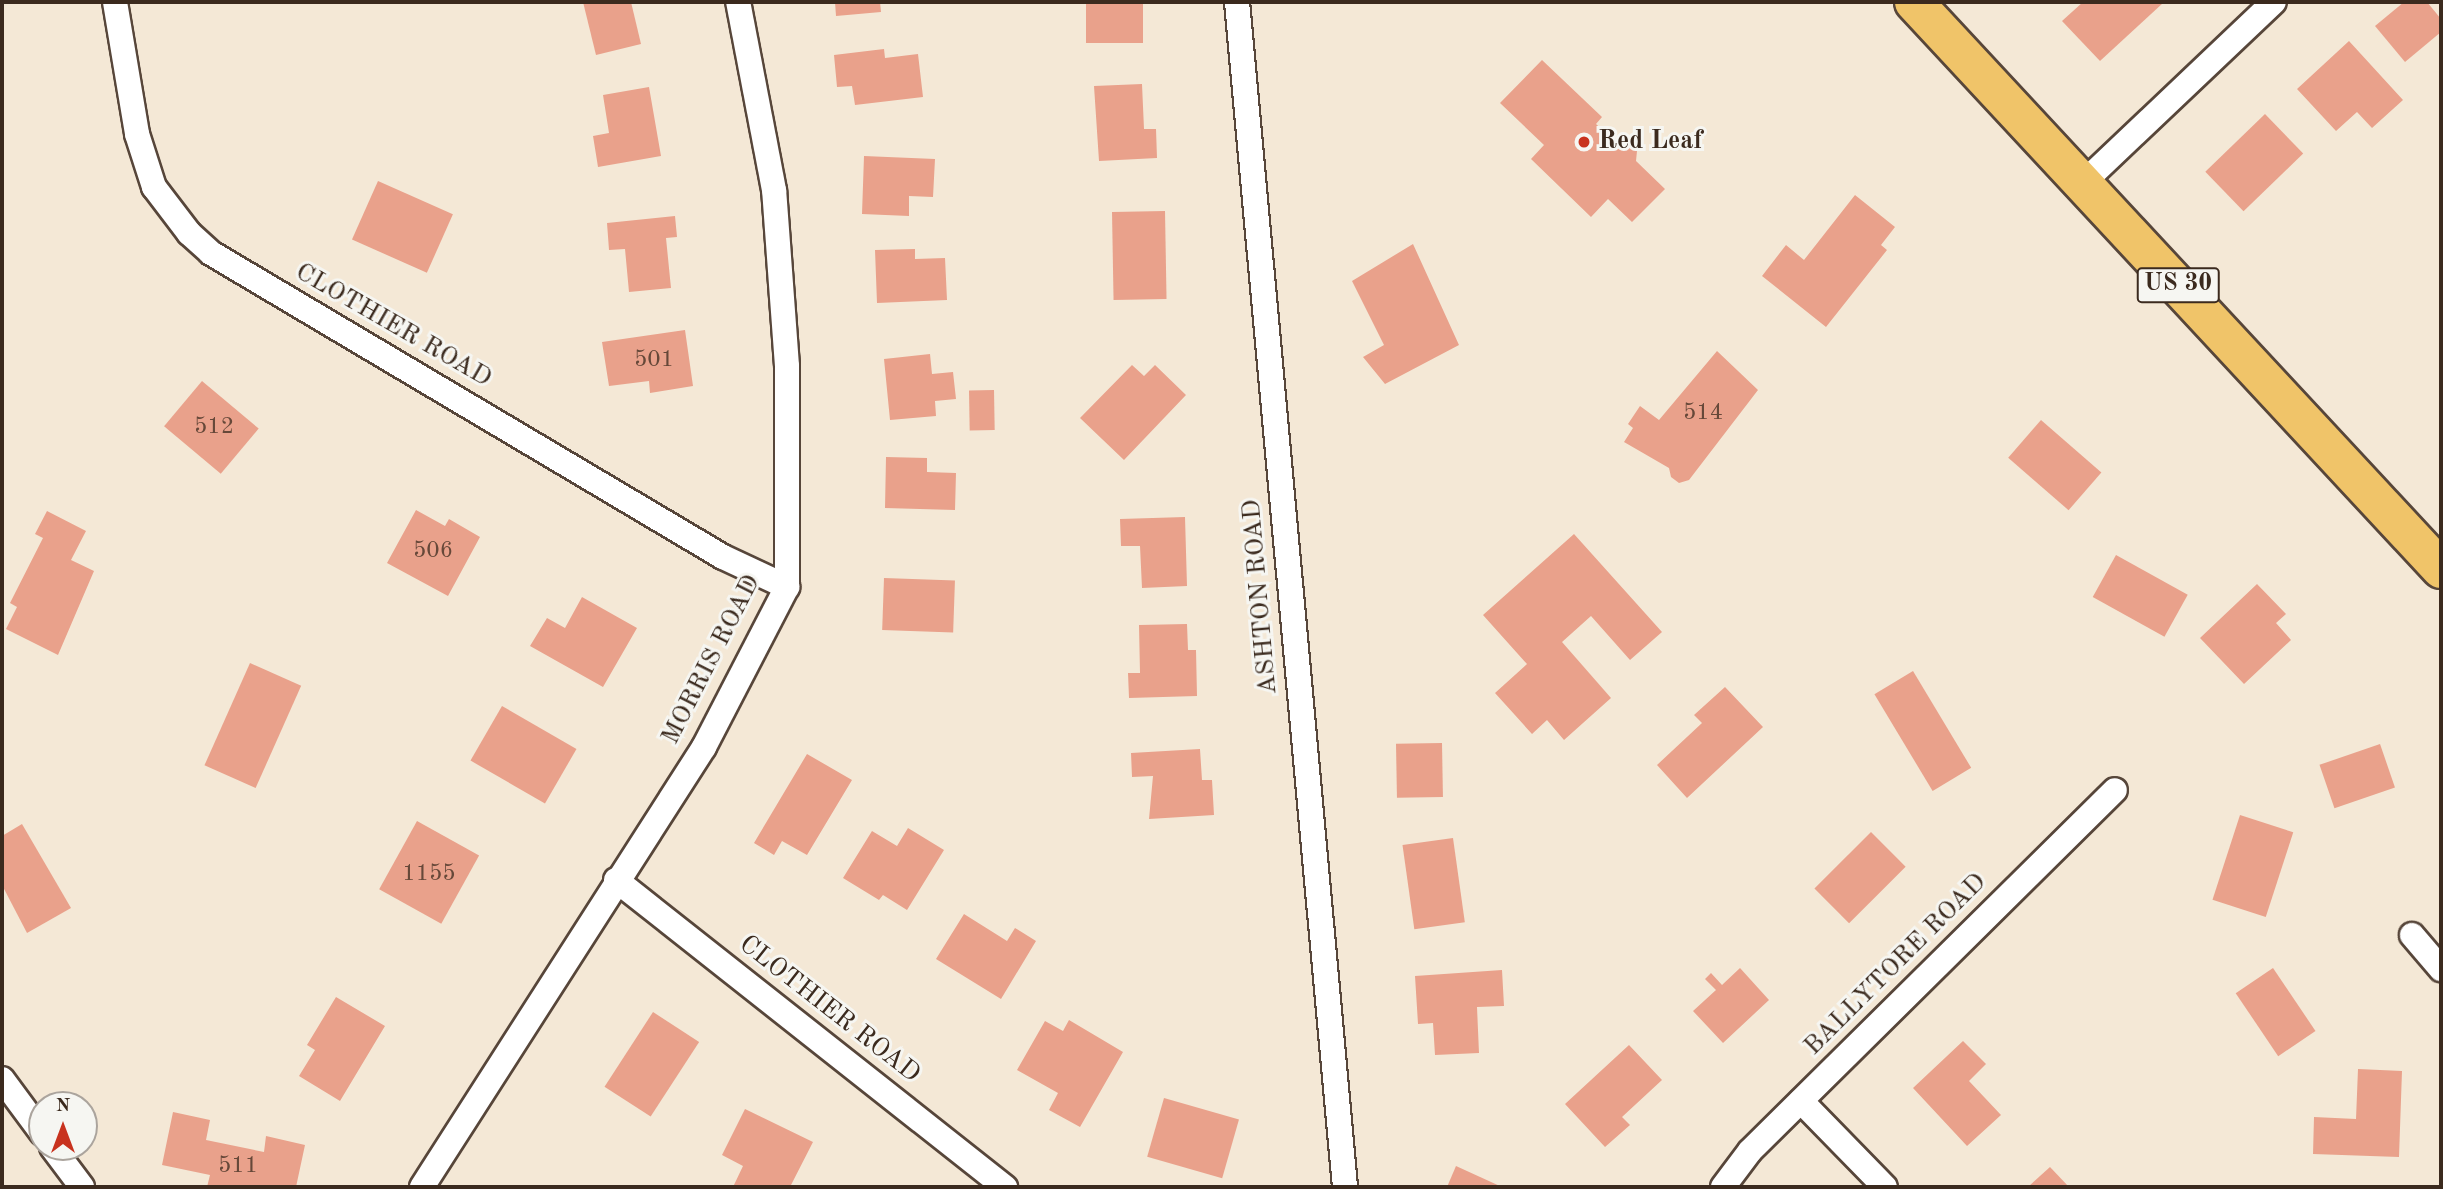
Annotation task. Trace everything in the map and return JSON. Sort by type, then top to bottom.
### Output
[{"type":"highway","name":"US 30","points":[[1914,2],[2441,569]]},
{"type":"street","name":"CLOTHIER ROAD","points":[[115,2],[137,134],[154,187],[189,233],[211,253],[723,557],[786,587]]},
{"type":"street","name":"MORRIS ROAD","points":[[422,1187],[616,880],[704,747],[786,587],[786,366],[774,190],[738,2]]},
{"type":"street","name":"ASHTON ROAD","points":[[1237,2],[1345,1187]]},
{"type":"street","points":[[2083,183],[2274,2]]},
{"type":"street","name":"BALLYTORE ROAD","points":[[1723,1187],[1750,1151],[2115,790]]},
{"type":"street","name":"CLOTHIER ROAD","points":[[616,880],[1005,1187]]},
{"type":"street","points":[[2412,935],[2441,969]]},
{"type":"street","points":[[2,1079],[28,1114]]},
{"type":"street","points":[[1801,1101],[1885,1187]]},
{"type":"street","points":[[62,1161],[82,1187]]},
{"type":"building","points":[[583,2],[631,2],[641,44],[596,55]]},
{"type":"building","points":[[835,2],[880,2],[881,12],[836,16]]},
{"type":"building","points":[[1086,2],[1143,2],[1143,43],[1086,43]]},
{"type":"building","points":[[2083,2],[2163,3],[2100,61],[2062,21]]},
{"type":"building","points":[[2404,2],[2427,2],[2441,19],[2441,32],[2405,62],[2375,26]]},
{"type":"building","points":[[2349,41],[2403,100],[2372,128],[2357,112],[2336,131],[2297,89]]},
{"type":"building","points":[[884,49],[885,58],[918,54],[923,97],[855,105],[852,86],[837,87],[834,55]]},
{"type":"building","name":"Red Leaf","points":[[1542,60],[1602,117],[1596,124],[1612,139],[1624,139],[1637,151],[1636,161],[1665,189],[1632,222],[1608,199],[1591,217],[1531,159],[1544,145],[1500,103]]},
{"type":"building","points":[[1142,84],[1144,129],[1156,129],[1157,158],[1099,161],[1094,86]]},
{"type":"building","points":[[649,87],[661,156],[598,167],[593,136],[609,133],[603,95]]},
{"type":"building","points":[[2265,114],[2303,154],[2244,211],[2205,172]]},
{"type":"building","points":[[864,156],[935,159],[933,197],[909,196],[909,216],[862,214]]},
{"type":"building","points":[[378,181],[453,214],[427,273],[352,239]]},
{"type":"building","points":[[1855,195],[1895,227],[1881,245],[1887,250],[1826,327],[1762,276],[1786,245],[1804,260]]},
{"type":"building","points":[[1165,211],[1167,299],[1114,300],[1112,212]]},
{"type":"building","points":[[675,216],[677,237],[666,238],[671,288],[629,292],[625,249],[609,250],[607,223]]},
{"type":"building","points":[[1413,244],[1459,345],[1385,384],[1363,357],[1384,345],[1352,281]]},
{"type":"building","points":[[915,249],[915,259],[945,258],[947,300],[877,303],[875,250]]},
{"type":"building","points":[[685,330],[693,386],[650,393],[649,381],[609,386],[602,342]]},
{"type":"building","points":[[1717,351],[1758,390],[1689,480],[1679,483],[1671,477],[1669,468],[1624,442],[1633,428],[1628,424],[1640,406],[1659,420]]},
{"type":"building","points":[[930,354],[932,374],[953,372],[956,399],[935,401],[936,416],[890,420],[884,359]]},
{"type":"building","points":[[1132,365],[1144,376],[1155,365],[1186,395],[1124,460],[1080,418]]},
{"type":"building","points":[[202,381],[259,429],[221,474],[164,426]]},
{"type":"building","points":[[969,390],[994,390],[995,430],[970,430]]},
{"type":"building","points":[[2041,420],[2101,472],[2069,510],[2008,458]]},
{"type":"building","points":[[886,457],[927,458],[927,472],[956,473],[955,510],[885,508]]},
{"type":"building","points":[[416,510],[445,526],[449,519],[480,537],[448,596],[387,563]]},
{"type":"building","points":[[47,511],[86,531],[71,560],[94,571],[58,655],[6,629],[17,607],[10,603],[43,538],[35,534]]},
{"type":"building","points":[[1185,517],[1187,586],[1142,588],[1140,546],[1121,546],[1120,519]]},
{"type":"building","points":[[1574,534],[1662,632],[1630,660],[1591,616],[1562,642],[1611,698],[1564,740],[1547,720],[1532,734],[1495,693],[1527,664],[1483,615]]},
{"type":"building","points":[[2116,555],[2188,595],[2164,637],[2093,597]]},
{"type":"building","points":[[884,578],[955,580],[953,632],[882,630]]},
{"type":"building","points":[[2257,584],[2286,614],[2276,623],[2291,640],[2244,684],[2200,638]]},
{"type":"building","points":[[582,597],[637,628],[603,687],[530,646],[547,618],[565,628]]},
{"type":"building","points":[[1187,624],[1188,650],[1196,650],[1197,696],[1129,698],[1128,673],[1140,673],[1139,625]]},
{"type":"building","points":[[250,663],[301,686],[256,788],[204,765]]},
{"type":"building","points":[[1913,671],[1971,768],[1933,791],[1874,694]]},
{"type":"building","points":[[1725,687],[1763,727],[1687,798],[1657,765],[1702,723],[1694,715]]},
{"type":"building","points":[[502,706],[576,749],[545,804],[470,761]]},
{"type":"building","points":[[1442,743],[1443,797],[1397,798],[1396,744]]},
{"type":"building","points":[[2380,744],[2395,787],[2334,808],[2319,765]]},
{"type":"building","points":[[1200,749],[1202,780],[1212,780],[1214,815],[1149,819],[1153,776],[1132,777],[1131,753]]},
{"type":"building","points":[[807,754],[852,780],[807,855],[782,841],[774,855],[754,843]]},
{"type":"building","points":[[2240,815],[2293,832],[2266,917],[2212,900]]},
{"type":"building","points":[[417,821],[479,855],[441,924],[379,889]]},
{"type":"building","points":[[22,824],[71,908],[27,933],[2,885],[2,836]]},
{"type":"building","points":[[908,828],[944,850],[907,910],[883,895],[879,900],[843,878],[872,831],[897,846]]},
{"type":"building","points":[[1871,832],[1906,867],[1849,923],[1814,889]]},
{"type":"building","points":[[1453,838],[1465,922],[1414,929],[1402,845]]},
{"type":"building","points":[[964,914],[1007,941],[1015,928],[1036,941],[1001,999],[936,959]]},
{"type":"building","points":[[1740,968],[1769,1000],[1723,1043],[1693,1011],[1716,990],[1705,979],[1711,973],[1722,985]]},
{"type":"building","points":[[2273,968],[2315,1031],[2278,1056],[2236,993]]},
{"type":"building","points":[[1502,970],[1504,1006],[1477,1007],[1479,1053],[1435,1055],[1433,1023],[1418,1024],[1415,976]]},
{"type":"building","points":[[336,997],[385,1026],[340,1101],[299,1076],[315,1050],[307,1045]]},
{"type":"building","points":[[653,1012],[699,1042],[651,1117],[605,1087]]},
{"type":"building","points":[[1069,1020],[1123,1052],[1080,1127],[1049,1110],[1058,1093],[1017,1070],[1045,1021],[1063,1031]]},
{"type":"building","points":[[1963,1041],[1986,1064],[1969,1081],[2001,1115],[1967,1146],[1913,1088]]},
{"type":"building","points":[[1629,1045],[1662,1080],[1622,1117],[1630,1125],[1605,1147],[1565,1104]]},
{"type":"building","points":[[2358,1069],[2402,1071],[2399,1157],[2313,1154],[2314,1117],[2356,1119]]},
{"type":"building","points":[[1164,1098],[1239,1119],[1222,1178],[1147,1157]]},
{"type":"building","points":[[745,1109],[813,1142],[790,1187],[733,1187],[743,1166],[722,1155]]},
{"type":"building","points":[[173,1112],[210,1120],[206,1140],[264,1152],[266,1136],[305,1145],[296,1187],[207,1187],[210,1175],[162,1165]]},
{"type":"building","points":[[1456,1166],[1502,1187],[1447,1187]]},
{"type":"building","points":[[2050,1167],[2069,1187],[2028,1187]]},
{"type":"place","name":"Red Leaf","points":[[1584,142]]}]
